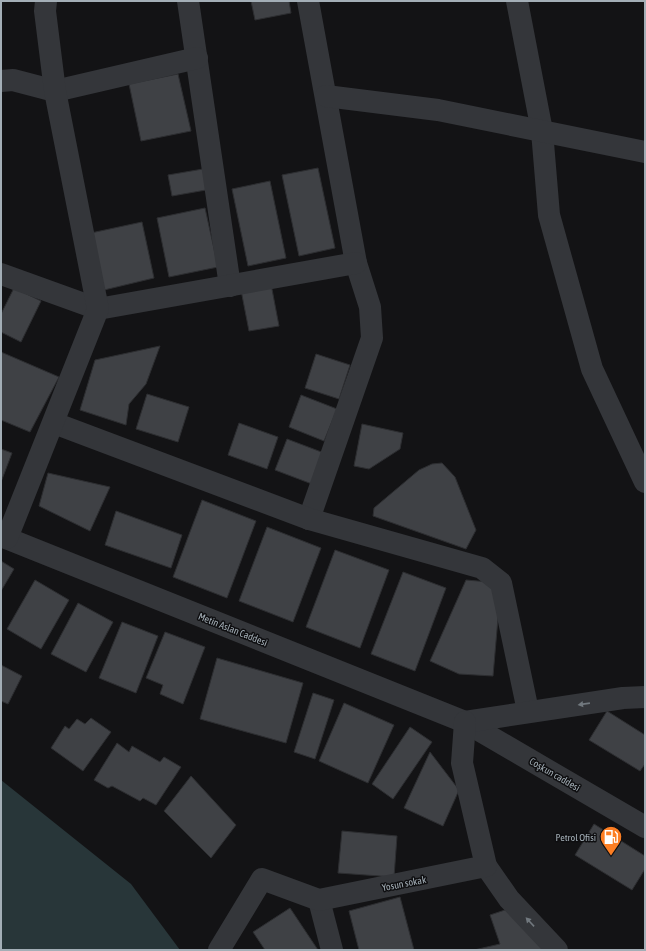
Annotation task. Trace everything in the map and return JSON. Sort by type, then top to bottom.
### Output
[{"type":"street","points":[[4,537],[54,423],[98,309],[55,91],[45,11],[46,1]]},
{"type":"street","points":[[188,1],[230,286]]},
{"type":"street","points":[[308,1],[356,263],[370,308],[372,338],[309,519]]},
{"type":"street","points":[[518,1],[542,131],[549,215],[592,368],[645,482]]},
{"type":"street","points":[[1,81],[13,80],[55,91],[196,58]]},
{"type":"street","points":[[326,96],[438,110],[645,152]]},
{"type":"street","points":[[1,274],[98,309],[356,263]]},
{"type":"street","points":[[54,423],[309,519],[482,568],[500,583],[528,711]]},
{"type":"street","name":"Metin Aslan Caddesi","points":[[4,537],[465,722]]},
{"type":"street","points":[[557,950],[509,899],[486,866],[462,763],[465,722],[528,711],[622,698],[645,697]]},
{"type":"street","name":"Coşkun caddesi","points":[[465,722],[645,826]]},
{"type":"street","name":"Yosun sokak","points":[[319,900],[486,866]]},
{"type":"street","points":[[219,950],[262,879],[319,900],[332,950]]},
{"type":"shaded area","points":[[1,780],[131,884],[180,950],[1,950]]},
{"type":"building","points":[[251,1],[289,1],[291,13],[255,20]]},
{"type":"building","points":[[178,74],[191,131],[141,141],[129,84]]},
{"type":"building","points":[[318,168],[335,248],[299,256],[282,175]]},
{"type":"building","points":[[203,169],[206,190],[172,196],[168,175]]},
{"type":"building","points":[[270,181],[286,258],[248,266],[232,189]]},
{"type":"building","points":[[205,208],[218,267],[169,277],[157,218]]},
{"type":"building","points":[[142,222],[154,278],[104,290],[91,233]]},
{"type":"building","points":[[271,284],[279,326],[249,331],[241,290]]},
{"type":"building","points":[[14,288],[41,301],[21,342],[1,332],[1,314]]},
{"type":"building","points":[[160,346],[146,384],[129,404],[126,425],[80,410],[95,360]]},
{"type":"building","points":[[1,352],[59,377],[30,432],[1,420]]},
{"type":"building","points":[[316,354],[350,365],[339,399],[305,388]]},
{"type":"building","points":[[147,394],[189,407],[178,442],[136,429]]},
{"type":"building","points":[[301,395],[337,409],[324,441],[289,427]]},
{"type":"building","points":[[239,423],[278,437],[267,469],[228,455]]},
{"type":"building","points":[[362,424],[403,433],[400,449],[369,469],[354,466]]},
{"type":"building","points":[[287,439],[324,453],[312,484],[275,470]]},
{"type":"building","points":[[1,449],[12,453],[1,482]]},
{"type":"building","points":[[442,463],[455,477],[476,530],[466,549],[373,516],[374,508],[419,470],[432,464]]},
{"type":"building","points":[[48,473],[110,487],[90,531],[39,506]]},
{"type":"building","points":[[202,500],[256,521],[227,598],[173,577]]},
{"type":"building","points":[[116,511],[182,535],[171,568],[105,545]]},
{"type":"building","points":[[267,527],[321,548],[293,622],[239,601]]},
{"type":"building","points":[[335,550],[389,570],[360,648],[306,627]]},
{"type":"building","points":[[1,561],[14,569],[1,591]]},
{"type":"building","points":[[403,572],[446,588],[415,671],[371,654]]},
{"type":"building","points":[[35,580],[69,600],[41,649],[7,629]]},
{"type":"building","points":[[466,580],[501,583],[493,676],[459,674],[430,661]]},
{"type":"building","points":[[78,603],[113,622],[86,672],[51,654]]},
{"type":"building","points":[[122,622],[158,636],[136,693],[99,678]]},
{"type":"building","points":[[165,632],[205,647],[183,704],[160,694],[163,685],[146,678]]},
{"type":"building","points":[[217,658],[303,683],[286,743],[200,719]]},
{"type":"building","points":[[1,665],[22,676],[8,704],[1,701]]},
{"type":"building","points":[[313,693],[334,700],[315,759],[294,752]]},
{"type":"building","points":[[344,703],[394,725],[368,783],[319,761]]},
{"type":"building","points":[[607,711],[645,735],[645,764],[640,771],[589,740]]},
{"type":"building","points":[[91,718],[111,732],[83,771],[51,748],[65,726],[69,729],[77,719],[85,724]]},
{"type":"building","points":[[410,727],[432,742],[393,799],[372,784]]},
{"type":"building","points":[[117,743],[129,752],[132,746],[160,762],[164,757],[181,767],[156,805],[143,798],[140,801],[112,786],[108,788],[94,780]]},
{"type":"building","points":[[430,752],[459,790],[443,826],[404,808]]},
{"type":"building","points":[[191,776],[236,825],[211,858],[164,811]]},
{"type":"building","points":[[594,824],[645,856],[645,869],[632,890],[575,855]]},
{"type":"building","points":[[342,831],[397,836],[394,877],[338,873]]},
{"type":"building","points":[[400,897],[414,950],[359,950],[349,911]]},
{"type":"building","points":[[290,908],[318,950],[265,950],[253,932]]},
{"type":"building","points":[[505,910],[550,950],[474,950],[500,944],[490,915]]},
{"type":"place","name":"Petrol Ofisi","points":[[611,856]]}]
